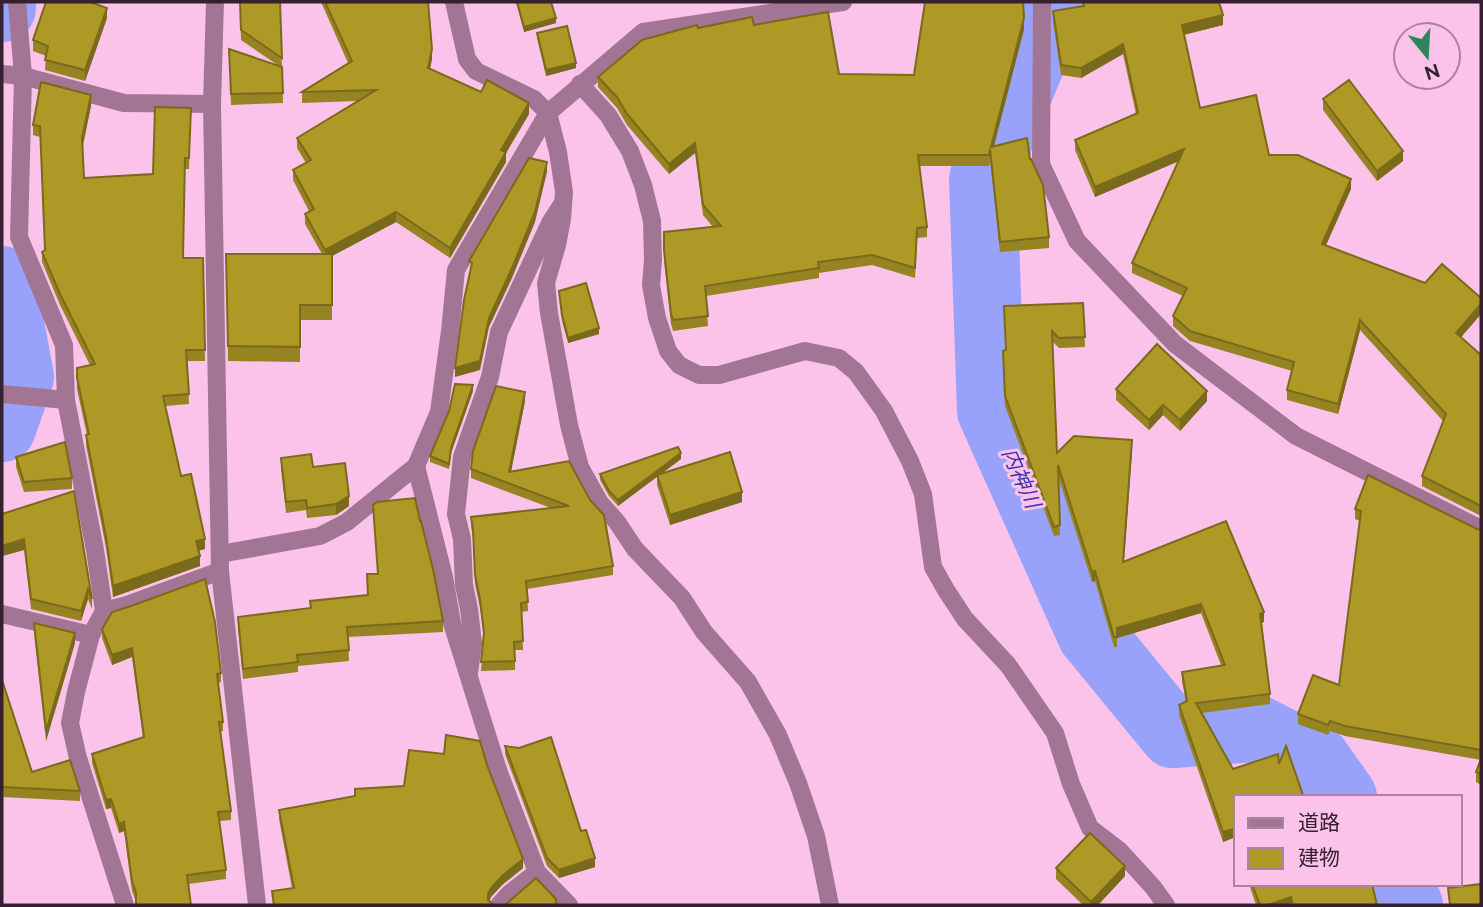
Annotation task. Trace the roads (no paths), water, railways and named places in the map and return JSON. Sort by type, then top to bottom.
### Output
[{"type":"street","points":[[17,2],[12,75],[19,237],[64,345],[66,400],[104,611],[91,635],[71,723],[78,758],[125,905]]},
{"type":"street","points":[[215,2],[212,104],[220,562],[257,905]]},
{"type":"street","points":[[454,2],[467,60],[476,71],[534,99],[548,113],[564,192],[557,245],[546,283],[569,425],[580,467],[600,503],[635,549],[682,598],[704,632],[748,682],[760,703],[778,735],[798,783],[816,836],[830,905]]},
{"type":"street","points":[[104,611],[127,605],[220,562],[320,536],[347,522],[416,466],[439,412],[456,270],[548,113],[643,32],[843,2]]},
{"type":"street","points":[[1042,2],[1041,164],[1077,241],[1175,344],[1296,436],[1481,529]]},
{"type":"street","points":[[12,75],[124,103],[212,104]]},
{"type":"street","points":[[580,84],[608,115],[631,151],[643,185],[652,220],[651,285],[657,318],[668,351],[679,365],[699,375],[719,376],[805,351],[839,358],[856,372],[884,411],[910,461],[923,494],[933,567],[946,590],[965,619],[1008,665],[1055,733],[1071,784],[1090,828],[1119,851],[1166,905]]},
{"type":"street","points":[[469,673],[473,643],[470,609],[464,585],[462,539],[456,514],[462,457],[490,377],[499,332],[550,223],[563,203]]},
{"type":"street","points":[[2,394],[66,400]]},
{"type":"street","points":[[416,466],[444,577],[452,624],[498,770],[537,872],[569,905]]},
{"type":"street","points":[[2,614],[91,635]]},
{"type":"street","points":[[499,905],[537,872]]},
{"type":"waterway","points":[[2,2],[2,8]]},
{"type":"waterway","name":"内神川","points":[[1056,2],[983,179],[991,411],[1091,634],[1173,734],[1255,728],[1316,759],[1342,795]]},
{"type":"waterway","points":[[2,280],[20,377],[2,428]]},
{"type":"waterway","name":"内神川","points":[[1399,886],[1409,905]]}]
